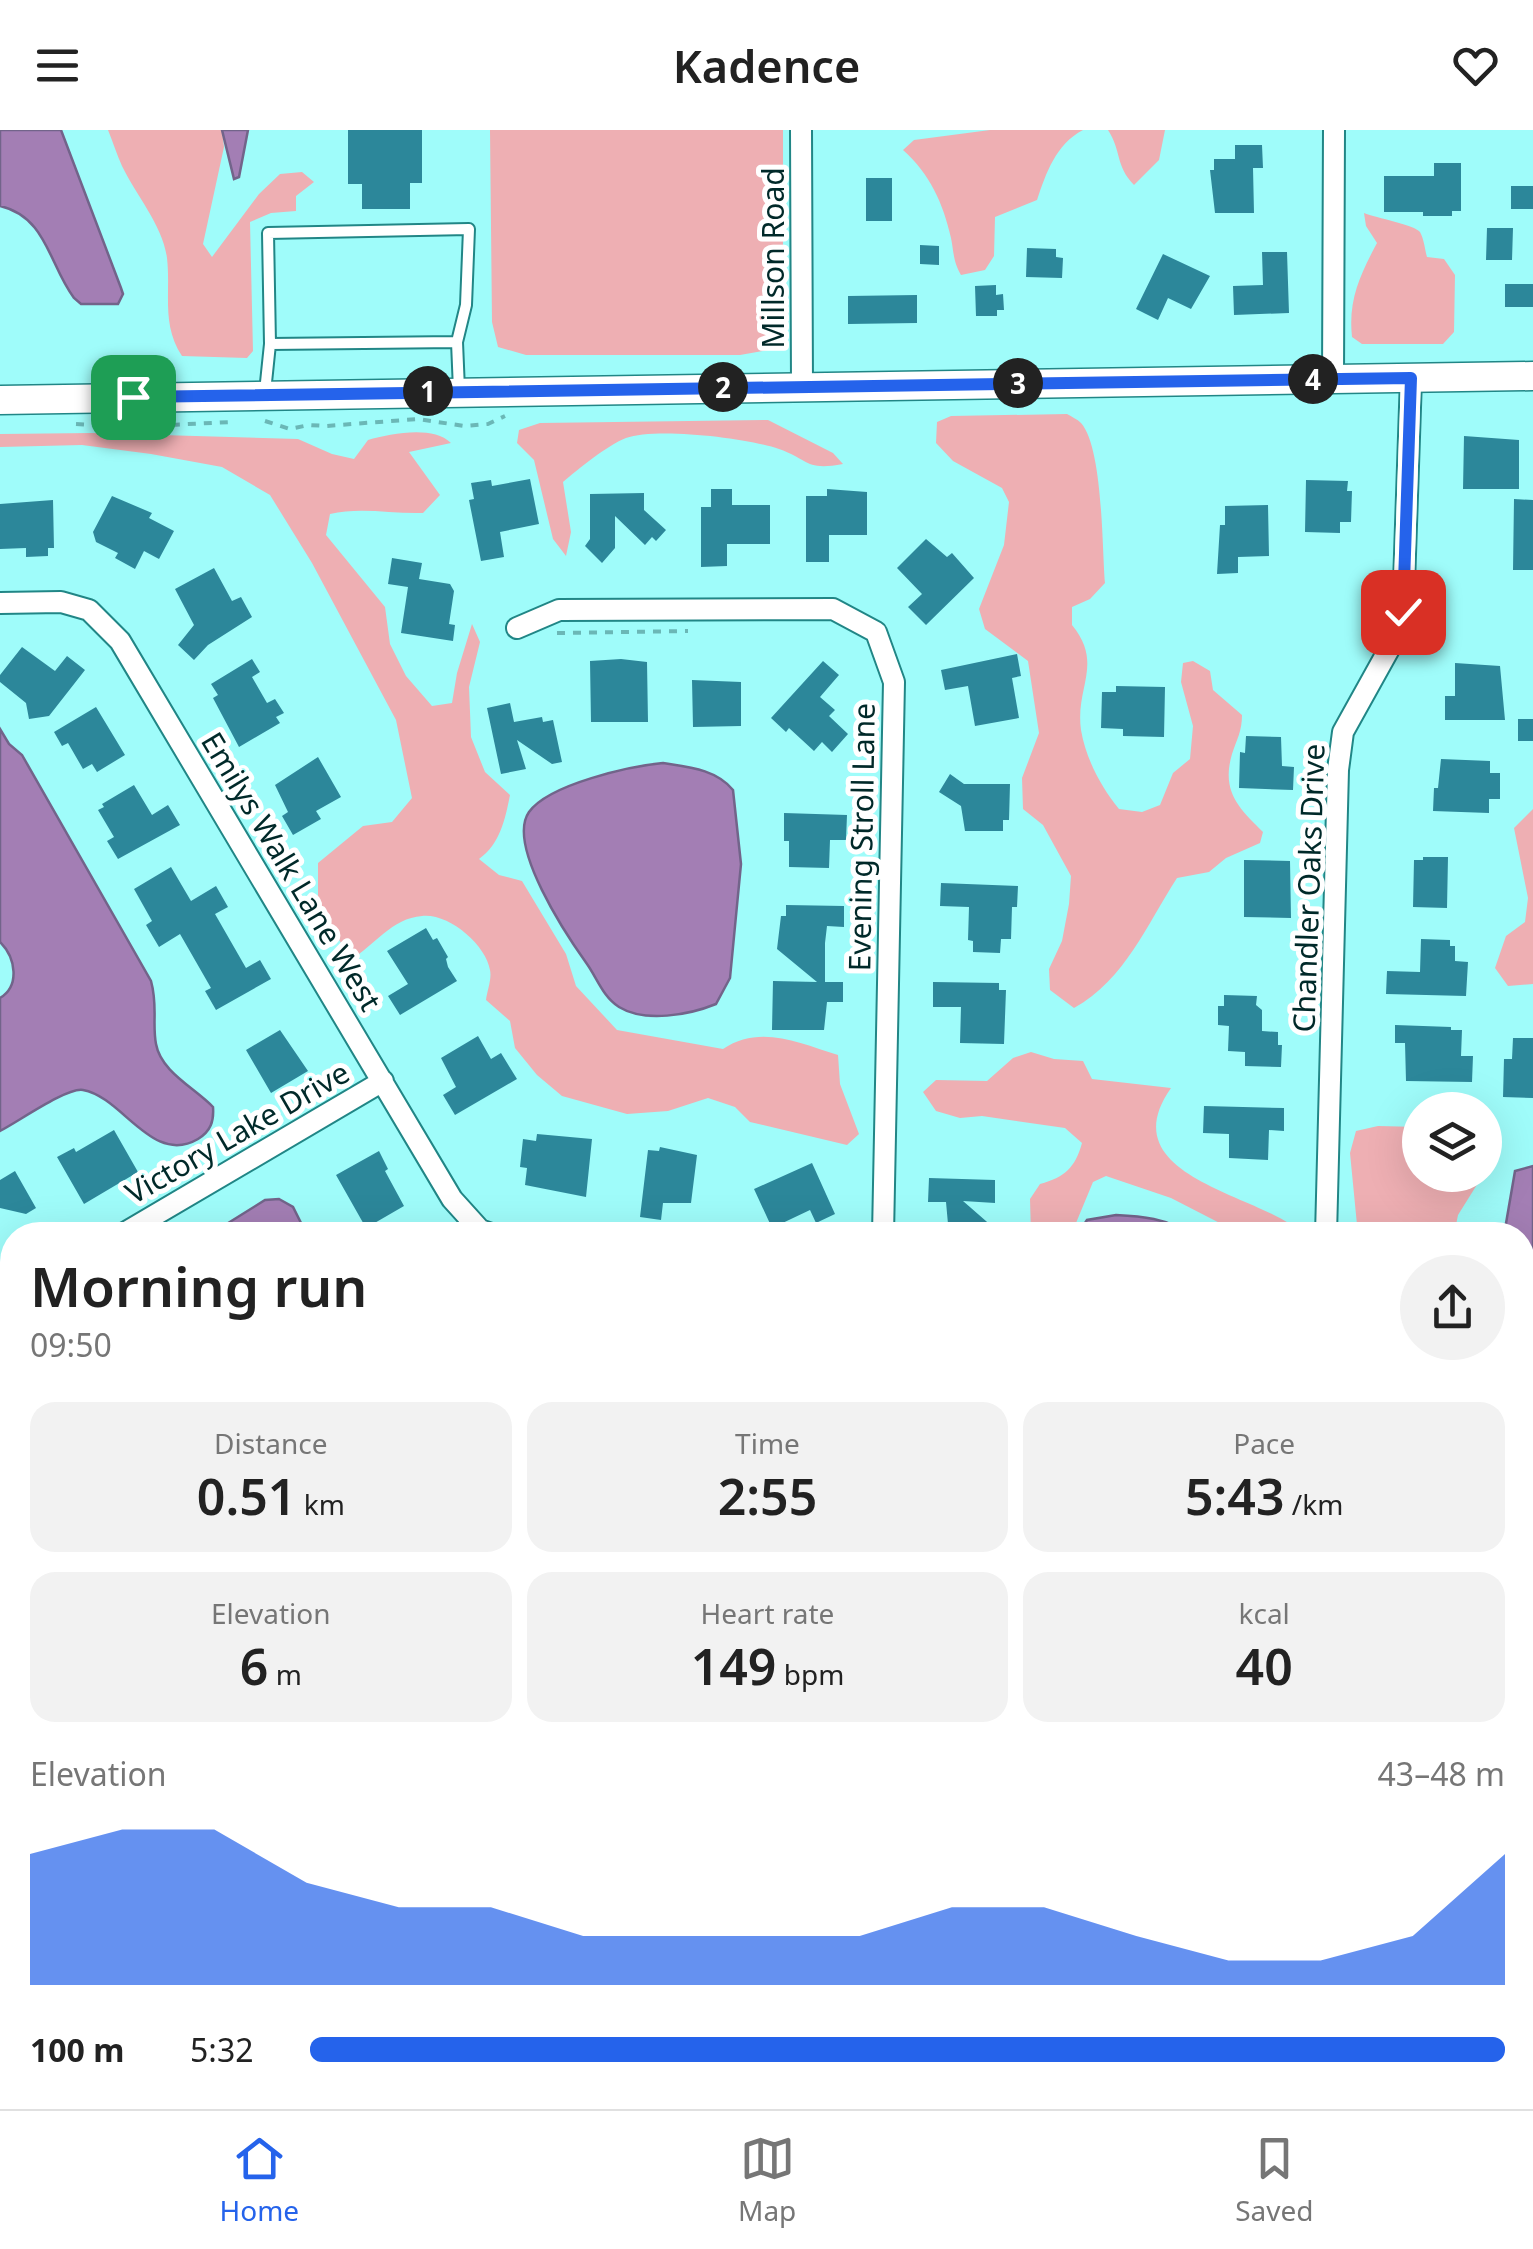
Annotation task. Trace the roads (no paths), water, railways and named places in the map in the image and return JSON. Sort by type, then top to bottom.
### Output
[{"type":"street","name":"Millson Road","points":[[801,130],[802,386]]},
{"type":"street","points":[[1333,379],[1334,130]]},
{"type":"street","points":[[0,400],[1533,376]]},
{"type":"street","name":"Chandler Oaks Drive","points":[[1326,1222],[1338,770],[1343,732],[1393,642],[1403,612],[1411,378]]},
{"type":"street","name":"Emilys Walk Lane West","points":[[0,603],[61,602],[89,610],[120,642],[452,1198],[473,1222]]},
{"type":"street","name":"Evening Stroll Lane","points":[[523,625],[559,610],[832,609],[876,632],[894,682],[882,1222]]},
{"type":"street","name":"Victory Lake Drive","points":[[143,1222],[383,1081]]},
{"type":"lane","points":[[265,394],[270,344],[268,233],[469,229],[466,305],[456,342],[459,391]]},
{"type":"lane","points":[[270,344],[456,342]]}]
